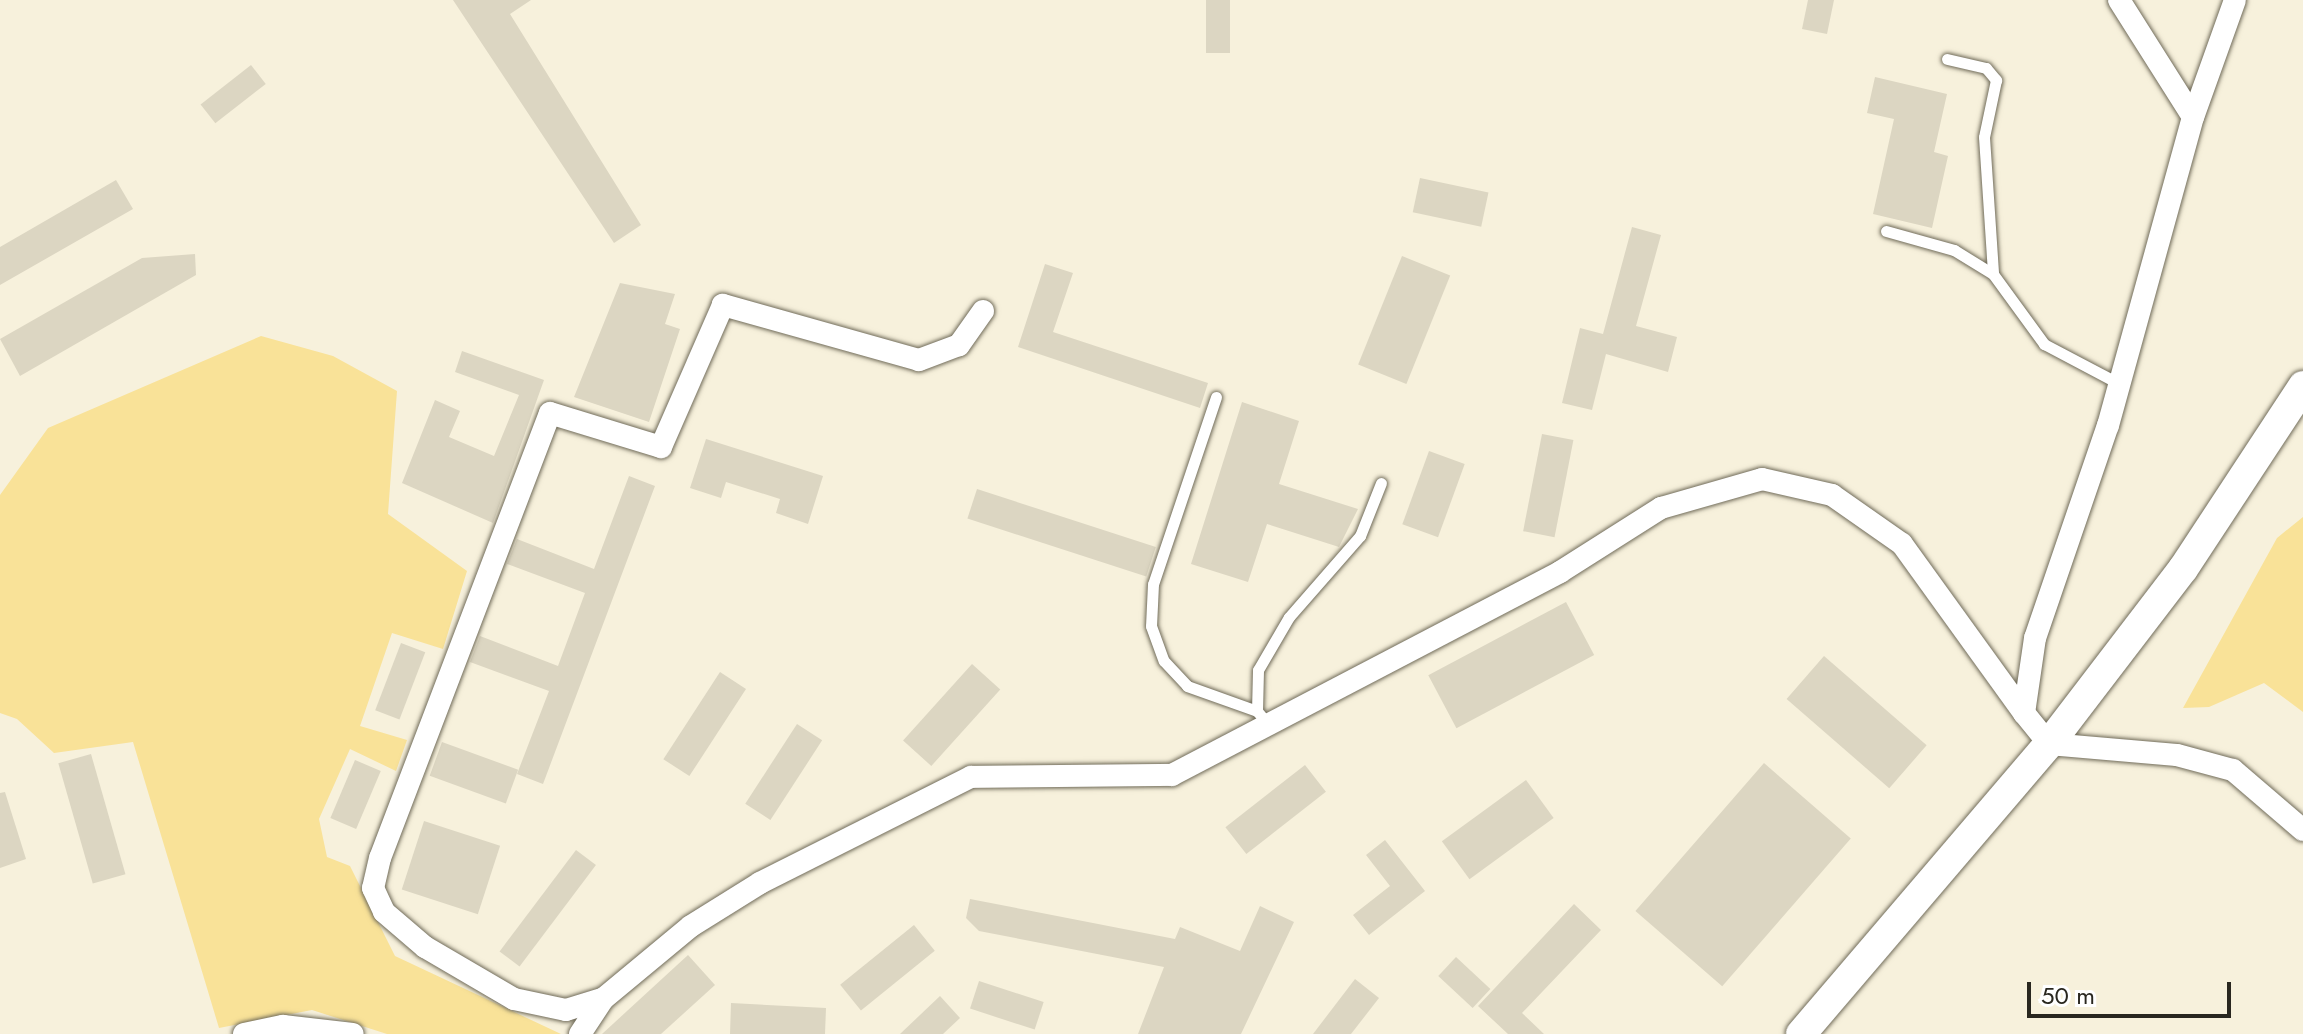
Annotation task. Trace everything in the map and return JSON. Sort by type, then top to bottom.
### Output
[{"type":"street","points":[[2119,0],[2193,117]]},
{"type":"street","points":[[2024,713],[2035,638],[2121,385],[2193,117],[2235,0]]},
{"type":"street","points":[[603,999],[566,1010],[514,999],[425,947],[384,912],[373,888],[550,413],[661,447],[723,305],[919,360],[959,345],[983,311]]},
{"type":"street","points":[[1801,1034],[2049,744],[2183,569],[2303,386]]},
{"type":"street","points":[[580,1034],[603,999],[691,926],[760,883],[971,777],[1172,775],[1262,717],[1560,572],[1661,508],[1762,479],[1832,495],[1902,544],[2049,744],[2177,755],[2233,770],[2303,830]]},
{"type":"street","points":[[244,1034],[283,1026],[353,1034]]},
{"type":"lane","points":[[1947,59],[1986,68],[1996,80],[1984,137],[1993,274]]},
{"type":"lane","points":[[1886,231],[1954,250],[1993,274],[2044,344],[2121,385]]},
{"type":"lane","points":[[1216,397],[1153,584],[1151,626],[1164,661],[1187,686],[1262,717],[1258,670],[1289,617],[1360,536],[1381,483]]},
{"type":"shaded area","points":[[261,336],[333,356],[397,391],[388,514],[467,571],[443,649],[392,633],[360,726],[407,740],[396,771],[350,749],[319,819],[327,857],[350,866],[395,956],[561,1034],[387,1034],[312,1010],[219,1028],[133,742],[54,753],[17,719],[0,713],[0,495],[48,428]]},
{"type":"shaded area","points":[[2303,517],[2303,712],[2264,683],[2209,707],[2183,708],[2277,538]]},
{"type":"building","points":[[453,0],[531,0],[510,14],[641,225],[614,243]]},
{"type":"building","points":[[1206,0],[1230,0],[1230,53],[1206,53]]},
{"type":"building","points":[[1808,0],[1834,0],[1827,34],[1802,29]]},
{"type":"building","points":[[251,65],[266,84],[215,123],[201,104]]},
{"type":"building","points":[[1875,77],[1947,94],[1934,152],[1948,156],[1932,228],[1873,214],[1894,119],[1867,113]]},
{"type":"building","points":[[1420,178],[1488,193],[1481,227],[1413,212]]},
{"type":"building","points":[[116,180],[133,209],[0,285],[0,247]]},
{"type":"building","points":[[1632,227],[1661,235],[1636,326],[1677,337],[1668,372],[1606,354],[1592,410],[1562,403],[1580,328],[1603,334]]},
{"type":"building","points":[[195,254],[196,275],[20,376],[0,339],[142,258]]},
{"type":"building","points":[[1402,256],[1450,275],[1406,384],[1358,364]]},
{"type":"building","points":[[1045,264],[1073,273],[1053,332],[1208,383],[1200,408],[1018,347]]},
{"type":"building","points":[[620,283],[675,294],[665,324],[680,329],[649,422],[574,397]]},
{"type":"building","points":[[462,351],[544,380],[493,523],[402,483],[435,400],[460,411],[449,437],[494,456],[519,395],[455,372]]},
{"type":"building","points":[[1242,402],[1299,421],[1279,484],[1358,509],[1339,547],[1267,524],[1248,582],[1191,564]]},
{"type":"building","points":[[1542,434],[1573,440],[1555,537],[1523,531]]},
{"type":"building","points":[[706,439],[823,476],[808,524],[776,513],[780,499],[726,482],[721,498],[690,488]]},
{"type":"building","points":[[1429,451],[1465,464],[1438,537],[1402,524]]},
{"type":"building","points":[[629,476],[655,486],[543,784],[517,774],[549,691],[470,662],[480,636],[558,666],[585,593],[507,564],[517,539],[594,569]]},
{"type":"building","points":[[977,489],[1156,547],[1146,577],[967,518]]},
{"type":"building","points":[[1566,602],[1594,655],[1456,728],[1428,675]]},
{"type":"building","points":[[401,643],[425,652],[399,720],[375,710]]},
{"type":"building","points":[[1824,656],[1927,745],[1889,788],[1787,699]]},
{"type":"building","points":[[972,664],[1000,689],[931,766],[903,741]]},
{"type":"building","points":[[720,672],[746,689],[689,776],[663,759]]},
{"type":"building","points":[[797,724],[822,740],[770,820],[745,804]]},
{"type":"building","points":[[442,742],[518,770],[506,804],[430,776]]},
{"type":"building","points":[[91,754],[125,874],[93,884],[58,763]]},
{"type":"building","points":[[355,760],[381,771],[356,829],[330,818]]},
{"type":"building","points":[[1764,763],[1851,838],[1722,986],[1635,911]]},
{"type":"building","points":[[1305,765],[1326,792],[1246,854],[1225,827]]},
{"type":"building","points":[[1526,780],[1554,818],[1469,879],[1442,841]]},
{"type":"building","points":[[5,792],[26,859],[0,868],[0,793]]},
{"type":"building","points":[[424,821],[500,846],[478,914],[402,889]]},
{"type":"building","points":[[1385,840],[1425,891],[1369,935],[1353,915],[1390,886],[1366,855]]},
{"type":"building","points":[[576,850],[596,865],[520,966],[500,951]]},
{"type":"building","points":[[970,899],[1175,939],[1180,927],[1240,951],[1260,906],[1294,922],[1241,1034],[1138,1034],[1164,967],[979,931],[966,918]]},
{"type":"building","points":[[1574,904],[1601,930],[1522,1013],[1544,1034],[1508,1034],[1478,1006]]},
{"type":"building","points":[[914,925],[935,951],[861,1010],[840,985]]},
{"type":"building","points":[[688,955],[715,985],[661,1034],[602,1034]]},
{"type":"building","points":[[1456,957],[1490,989],[1473,1008],[1438,976]]},
{"type":"building","points":[[1355,979],[1379,998],[1351,1034],[1313,1034]]},
{"type":"building","points":[[979,981],[1044,1002],[1035,1030],[970,1009]]},
{"type":"building","points":[[940,996],[960,1018],[943,1034],[900,1034]]},
{"type":"building","points":[[731,1003],[826,1008],[825,1034],[730,1034]]}]
